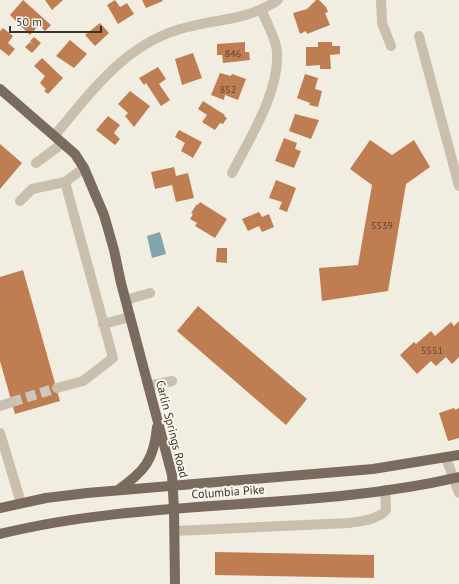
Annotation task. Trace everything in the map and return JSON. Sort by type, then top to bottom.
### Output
[{"type":"main road","name":"Carlin Springs Road","points":[[0,89],[55,135],[75,154],[84,168],[104,215],[174,485],[175,584]]},
{"type":"main road","points":[[118,490],[136,477],[149,461],[154,448],[158,421]]},
{"type":"main road","name":"Columbia Pike","points":[[0,508],[74,494],[384,468],[459,455]]},
{"type":"main road","name":"Columbia Pike","points":[[0,534],[62,521],[174,509],[338,496],[457,478]]},
{"type":"street","points":[[55,135],[106,74],[132,52],[159,36],[187,27],[225,21],[262,11],[278,0]]},
{"type":"street","points":[[380,0],[382,23],[390,46]]},
{"type":"street","points":[[232,173],[263,112],[275,81],[277,50],[262,11]]},
{"type":"street","points":[[419,36],[459,186]]},
{"type":"street","points":[[36,163],[63,143]]},
{"type":"street","points":[[20,201],[32,188],[65,182],[84,168]]},
{"type":"street","points":[[56,388],[83,380],[113,358],[65,182]]},
{"type":"street","points":[[126,300],[150,293]]},
{"type":"street","points":[[103,324],[130,317]]},
{"type":"street","points":[[148,386],[172,380]]},
{"type":"street","points":[[0,406],[12,402]]},
{"type":"street","points":[[0,433],[20,503]]},
{"type":"street","points":[[446,458],[457,478],[459,493]]},
{"type":"street","points":[[175,531],[349,523],[370,519],[383,514],[386,510],[384,490]]},
{"type":"water","points":[[160,232],[166,254],[152,258],[147,236]]},
{"type":"building","points":[[23,0],[51,25],[45,31],[39,25],[30,35],[10,15]]},
{"type":"building","points":[[45,0],[63,0],[52,10]]},
{"type":"building","points":[[115,0],[120,7],[127,3],[134,14],[118,24],[107,5]]},
{"type":"building","points":[[142,0],[162,0],[163,1],[146,8]]},
{"type":"building","points":[[316,0],[319,0],[326,7],[328,12],[325,13],[330,25],[307,34],[306,31],[300,34],[293,13],[307,9]]},
{"type":"building","points":[[100,23],[109,33],[95,46],[85,35]]},
{"type":"building","points":[[3,28],[13,36],[8,43],[15,49],[9,56],[0,49],[0,31]]},
{"type":"building","points":[[34,37],[41,43],[32,53],[25,47],[30,42],[35,46],[30,41]]},
{"type":"building","points":[[70,40],[87,54],[74,68],[56,56]]},
{"type":"building","points":[[245,42],[245,52],[249,52],[250,60],[223,63],[222,55],[217,55],[217,44]]},
{"type":"building","points":[[318,42],[332,42],[332,46],[340,46],[340,54],[330,55],[331,69],[320,69],[320,65],[306,66],[306,47],[318,47]]},
{"type":"building","points":[[193,53],[202,78],[182,85],[175,59]]},
{"type":"building","points":[[42,58],[63,78],[48,94],[44,91],[46,89],[40,83],[45,76],[34,66]]},
{"type":"building","points":[[158,67],[166,79],[159,84],[170,100],[161,106],[146,83],[144,85],[139,78]]},
{"type":"building","points":[[220,73],[231,76],[232,74],[246,79],[238,100],[225,95],[224,100],[211,95]]},
{"type":"building","points":[[305,74],[318,78],[315,89],[322,91],[318,107],[309,105],[310,103],[297,98]]},
{"type":"building","points":[[130,91],[150,106],[134,127],[125,116],[128,113],[118,104]]},
{"type":"building","points":[[203,101],[225,115],[224,116],[227,118],[223,124],[220,123],[215,130],[202,122],[207,115],[198,109]]},
{"type":"building","points":[[295,114],[319,120],[311,139],[289,131]]},
{"type":"building","points":[[108,116],[120,125],[114,133],[120,139],[115,145],[96,130]]},
{"type":"building","points":[[179,130],[202,142],[193,158],[181,151],[185,143],[175,137]]},
{"type":"building","points":[[284,138],[297,143],[295,149],[301,151],[294,168],[275,161]]},
{"type":"building","points":[[370,140],[392,155],[414,140],[430,167],[406,184],[388,291],[322,301],[319,268],[358,265],[372,185],[350,169]]},
{"type":"building","points":[[0,144],[22,163],[0,189]]},
{"type":"building","points":[[174,167],[176,176],[188,173],[194,198],[176,202],[172,185],[155,189],[151,172]]},
{"type":"building","points":[[276,180],[296,188],[287,212],[279,209],[282,202],[269,198]]},
{"type":"building","points":[[200,202],[227,219],[215,238],[195,226],[197,223],[190,219],[193,214],[191,213]]},
{"type":"building","points":[[259,212],[262,217],[269,214],[274,227],[262,232],[259,226],[248,231],[242,219]]},
{"type":"building","points":[[217,248],[227,248],[227,263],[216,262]]},
{"type":"building","points":[[23,270],[60,401],[15,414],[0,361],[0,277]]},
{"type":"building","points":[[198,306],[307,399],[286,425],[177,331]]},
{"type":"building","points":[[459,321],[459,357],[452,364],[446,357],[436,366],[431,361],[417,374],[400,355],[414,342],[416,344],[431,331],[435,336],[451,322],[454,326]]},
{"type":"building","points":[[454,408],[455,410],[459,408],[459,438],[448,441],[439,413]]},
{"type":"building","points":[[215,552],[374,555],[374,578],[215,575]]},
{"type":"tunnel","points":[[12,402],[57,388]]}]
